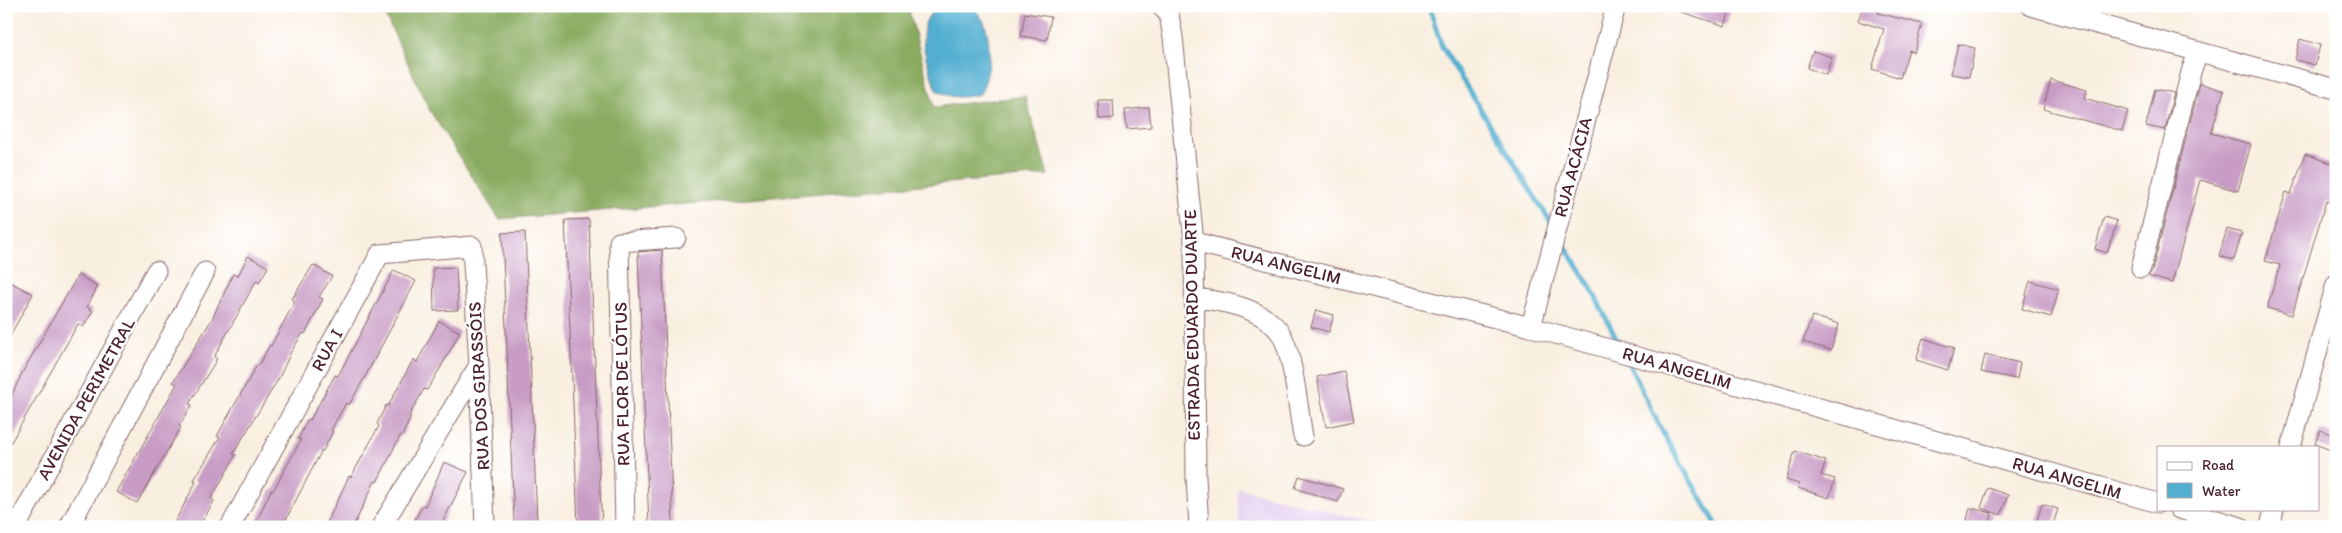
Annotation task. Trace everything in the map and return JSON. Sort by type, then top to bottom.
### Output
[{"type":"street","name":"ESTRADA EDUARDO DUARTE","points":[[1161,6],[1168,15],[1173,37],[1194,242],[1196,478],[1199,527]]},
{"type":"street","name":"RUA ACÁCIA","points":[[1531,327],[1616,6]]},
{"type":"street","points":[[2031,6],[2336,89]]},
{"type":"street","points":[[2141,268],[2191,72],[2198,52]]},
{"type":"street","name":"RUA FLOR DE LÓTUS","points":[[625,527],[619,242],[676,238]]},
{"type":"street","name":"RUA ANGELIM","points":[[1194,242],[1531,327],[2157,504]]},
{"type":"street","name":"RUA DOS GIRASSÓIS","points":[[472,246],[485,527]]},
{"type":"street","name":"RUA I","points":[[230,527],[380,254],[472,246]]},
{"type":"street","name":"AVENIDA PERIMETRAL","points":[[16,527],[156,271]]},
{"type":"street","points":[[69,527],[205,272]]},
{"type":"street","points":[[2292,446],[2336,284]]},
{"type":"street","points":[[1194,298],[1253,311],[1279,331],[1286,345],[1302,436]]},
{"type":"street","points":[[381,527],[479,365]]},
{"type":"street","points":[[2182,510],[2241,527]]},
{"type":"street","points":[[2270,527],[2274,510]]},
{"type":"shaded area","points":[[1237,488],[1388,526],[1388,527],[1239,527]]},
{"type":"green space","points":[[381,6],[908,6],[934,107],[1025,96],[1048,175],[499,219],[430,111]]},
{"type":"water","points":[[939,6],[972,6],[984,22],[987,31],[989,59],[984,86],[980,94],[957,97],[936,90],[926,56],[923,34],[930,14]]},
{"type":"building","points":[[1672,6],[1731,6],[1725,26],[1672,9]]},
{"type":"building","points":[[1863,6],[1880,6],[1878,13],[1922,24],[1914,52],[1909,50],[1900,78],[1872,69],[1884,29],[1858,21]]},
{"type":"building","points":[[1025,13],[1051,17],[1047,40],[1021,36]]},
{"type":"building","points":[[2300,39],[2320,45],[2315,65],[2295,60]]},
{"type":"building","points":[[1958,44],[1975,48],[1969,77],[1951,74]]},
{"type":"building","points":[[1813,51],[1832,57],[1826,75],[1807,68]]},
{"type":"building","points":[[2051,80],[2087,90],[2085,98],[2128,111],[2122,131],[2043,109]]},
{"type":"building","points":[[2200,83],[2224,91],[2211,133],[2251,144],[2238,191],[2200,180],[2172,283],[2148,276],[2152,271]]},
{"type":"building","points":[[2155,89],[2174,93],[2165,130],[2146,126]]},
{"type":"building","points":[[1098,100],[1113,100],[1114,118],[1099,119]]},
{"type":"building","points":[[1149,107],[1151,127],[1127,129],[1125,110]]},
{"type":"building","points":[[2305,154],[2336,165],[2336,192],[2332,203],[2326,201],[2292,315],[2267,308],[2280,265],[2265,261],[2286,192],[2291,194]]},
{"type":"building","points":[[2104,217],[2117,221],[2107,253],[2095,249]]},
{"type":"building","points":[[589,219],[602,527],[578,527],[565,220]]},
{"type":"building","points":[[2227,229],[2242,233],[2234,260],[2219,256]]},
{"type":"building","points":[[525,232],[537,522],[514,523],[502,233]]},
{"type":"building","points":[[662,250],[673,527],[649,527],[638,252]]},
{"type":"building","points":[[248,256],[268,267],[259,283],[256,281],[214,357],[217,359],[189,404],[192,405],[179,426],[181,427],[137,503],[116,492],[177,384],[173,382],[212,319],[233,274],[238,276]]},
{"type":"building","points":[[313,265],[332,276],[319,297],[323,299],[305,334],[303,333],[291,352],[279,378],[233,454],[236,455],[211,499],[214,501],[199,527],[172,527],[196,482],[194,480],[220,437],[217,436],[257,365],[271,346],[295,301],[292,299]]},
{"type":"building","points":[[456,267],[458,310],[434,311],[433,268]]},
{"type":"building","points":[[394,270],[416,281],[366,375],[349,405],[346,403],[331,430],[333,431],[323,451],[282,527],[254,527],[271,490],[273,491],[301,440],[298,439],[308,419],[310,420],[335,375],[338,376]]},
{"type":"building","points":[[78,275],[98,286],[87,307],[93,311],[83,327],[78,324],[6,451],[6,408],[21,375]]},
{"type":"building","points":[[6,280],[33,294],[6,343]]},
{"type":"building","points":[[2030,281],[2059,289],[2051,317],[2022,309]]},
{"type":"building","points":[[1316,310],[1334,315],[1329,332],[1311,327]]},
{"type":"building","points":[[1812,316],[1839,324],[1831,350],[1803,342]]},
{"type":"building","points":[[439,321],[460,332],[441,367],[427,390],[424,389],[409,416],[411,417],[402,436],[400,436],[377,482],[375,481],[353,527],[325,527],[349,476],[351,477],[379,426],[377,424],[386,405],[388,406],[413,360],[417,362]]},
{"type":"building","points":[[1923,338],[1954,348],[1948,370],[1916,360]]},
{"type":"building","points":[[1985,355],[2020,363],[2017,379],[1981,372]]},
{"type":"building","points":[[1344,371],[1354,421],[1326,427],[1317,377]]},
{"type":"building","points":[[2320,430],[2336,436],[2336,452],[2315,444]]},
{"type":"building","points":[[1795,451],[1826,461],[1821,475],[1835,479],[1829,498],[1798,488],[1799,484],[1786,480]]},
{"type":"building","points":[[444,462],[468,472],[440,527],[424,527],[414,521],[423,505],[425,506]]},
{"type":"building","points":[[1299,476],[1343,489],[1338,502],[1295,488]]},
{"type":"building","points":[[1988,488],[2008,495],[2001,515],[1981,508]]},
{"type":"building","points":[[2042,504],[2058,509],[2052,527],[2035,527]]},
{"type":"building","points":[[1970,508],[1992,513],[1989,527],[1965,527]]},
{"type":"waterway","points":[[1429,6],[1442,47],[1553,226]]},
{"type":"waterway","points":[[1560,238],[1589,284],[1620,346]]},
{"type":"waterway","points":[[1626,358],[1664,435],[1718,527]]}]
